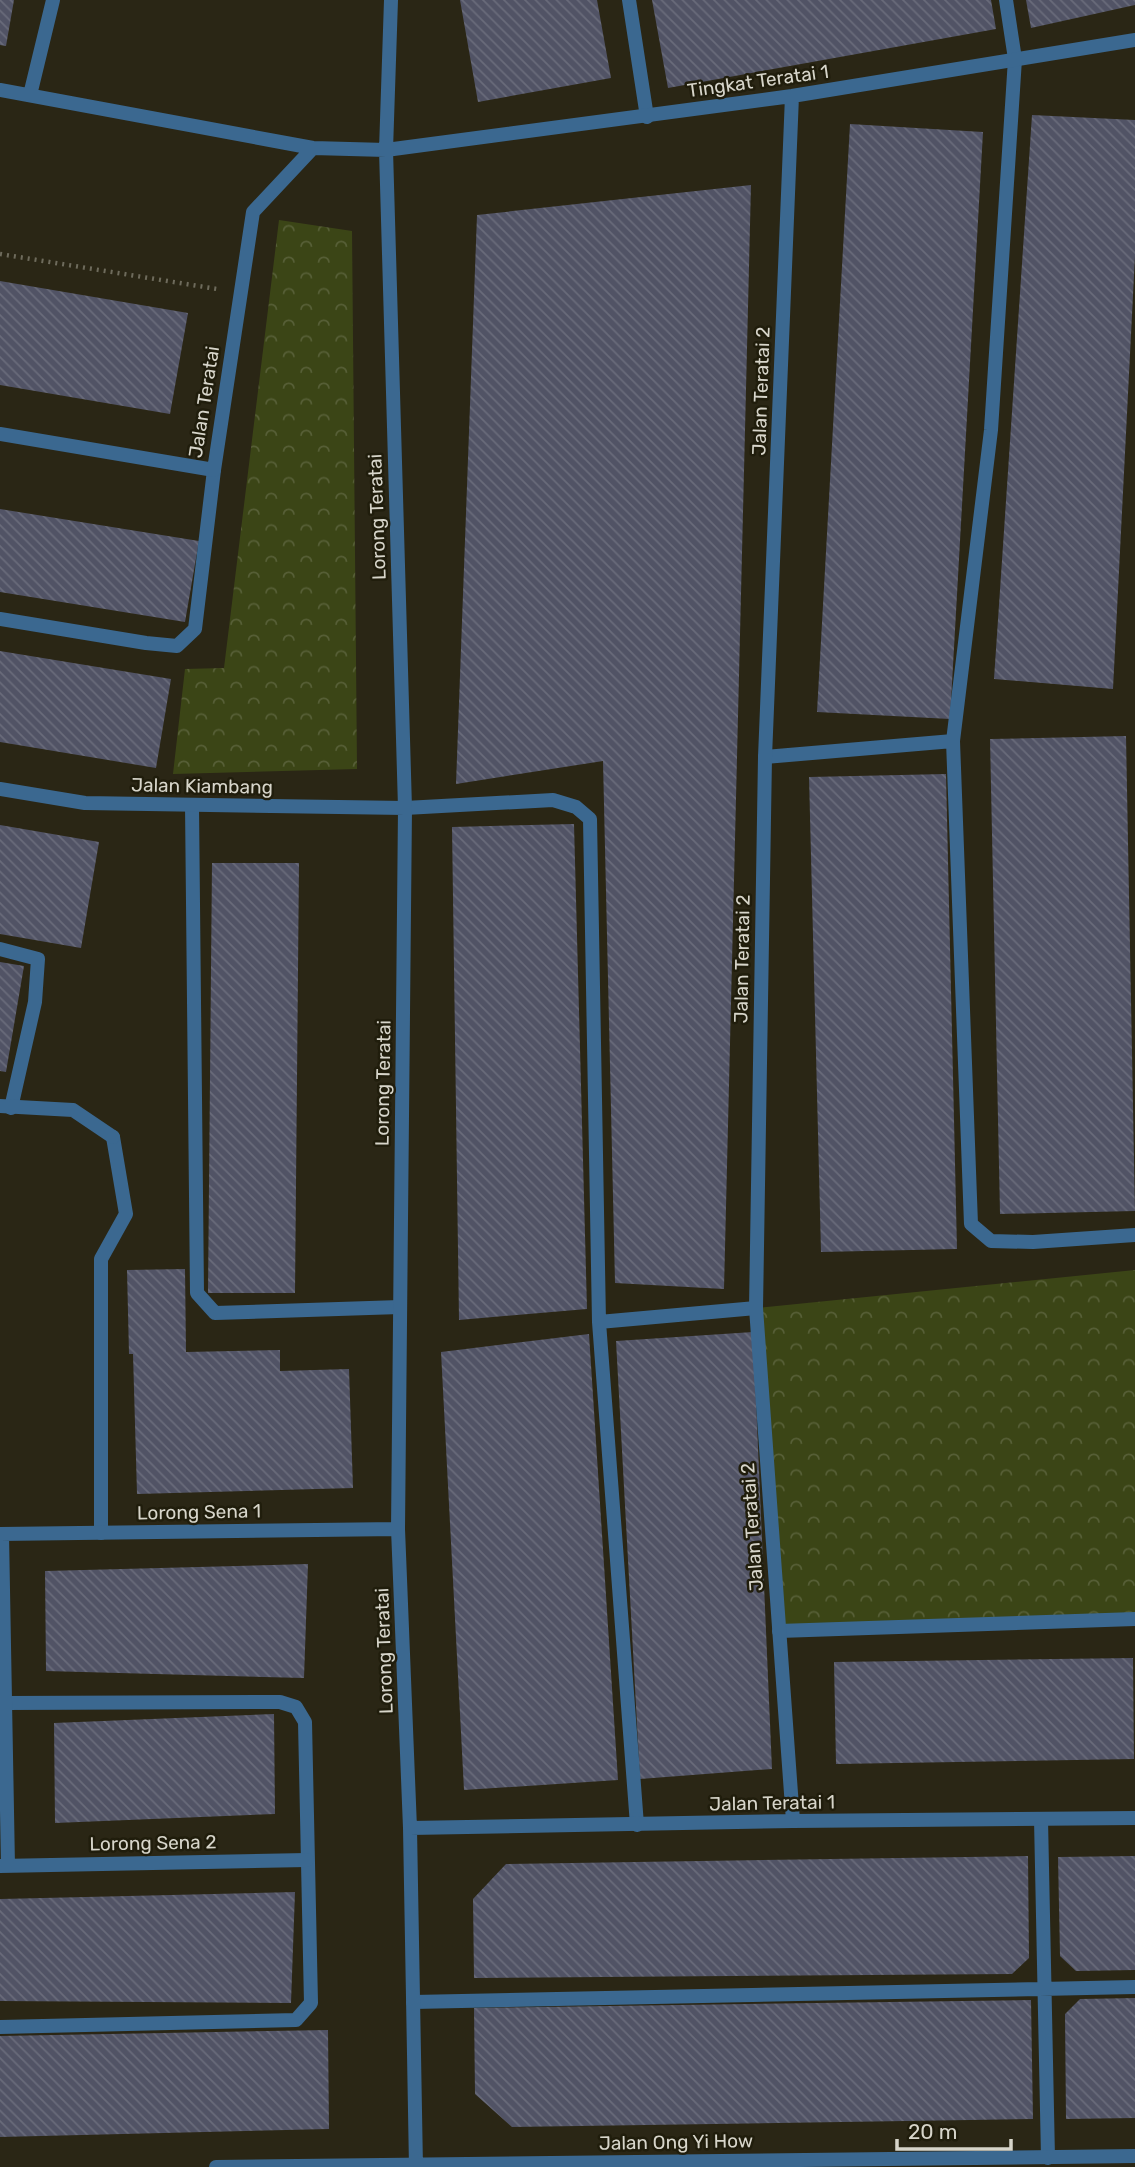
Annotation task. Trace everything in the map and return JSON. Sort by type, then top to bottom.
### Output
[{"type":"street","points":[[30,95],[53,0]]},
{"type":"street","name":"Lorong Teratai","points":[[391,0],[386,150],[405,808],[398,1529],[410,1828],[415,2165]]},
{"type":"street","points":[[629,0],[647,117]]},
{"type":"street","points":[[1006,0],[1015,59],[991,430],[953,740],[971,1224],[991,1241],[1033,1242],[1135,1235]]},
{"type":"street","name":"Tingkat Teratai 1","points":[[386,150],[792,96],[1135,40]]},
{"type":"street","points":[[0,90],[313,148],[386,150]]},
{"type":"street","name":"Jalan Teratai 2","points":[[792,96],[765,757],[756,1308],[793,1821]]},
{"type":"street","name":"Jalan Teratai","points":[[0,434],[214,470],[253,212],[313,148]]},
{"type":"street","points":[[0,619],[177,646],[195,629],[214,470]]},
{"type":"street","points":[[765,757],[953,740]]},
{"type":"street","name":"Jalan Kiambang","points":[[0,789],[85,803],[405,808],[553,800],[576,807],[590,819],[599,1322]]},
{"type":"street","points":[[192,805],[197,1293],[215,1313],[400,1307]]},
{"type":"street","points":[[0,949],[38,959],[35,1002],[5,1107],[73,1110],[113,1137],[126,1214],[102,1259],[102,1533]]},
{"type":"street","points":[[637,1825],[599,1322],[756,1308]]},
{"type":"street","name":"Lorong Sena 1","points":[[1,1534],[398,1529]]},
{"type":"street","points":[[1,1534],[5,1703],[4,1866]]},
{"type":"street","points":[[779,1631],[1135,1619]]},
{"type":"street","points":[[0,2027],[296,2020],[311,2003],[305,1722],[296,1707],[280,1702],[5,1703]]},
{"type":"street","name":"Jalan Teratai 1","points":[[410,1828],[1135,1818]]},
{"type":"street","points":[[1041,1819],[1048,2158]]},
{"type":"street","name":"Lorong Sena 2","points":[[4,1866],[307,1860]]},
{"type":"street","points":[[413,2001],[1135,1987]]},
{"type":"street","name":"Jalan Ong Yi How","points":[[216,2167],[1135,2156]]},
{"type":"path","points":[[0,254],[241,293]]},
{"type":"green space","points":[[279,220],[352,231],[357,769],[173,774],[185,669],[224,668]]},
{"type":"green space","points":[[1135,1270],[1135,1619],[779,1631],[756,1308]]},
{"type":"building","points":[[0,0],[14,0],[6,46],[0,45]]},
{"type":"building","points":[[460,0],[597,0],[611,78],[478,102]]},
{"type":"building","points":[[652,0],[991,0],[996,29],[668,88]]},
{"type":"building","points":[[1026,0],[1135,0],[1135,5],[1031,28]]},
{"type":"building","points":[[1032,115],[1135,120],[1135,256],[1113,689],[994,679]]},
{"type":"building","points":[[850,124],[983,132],[950,719],[817,712]]},
{"type":"building","points":[[751,185],[724,1289],[615,1283],[603,761],[456,784],[477,215]]},
{"type":"building","points":[[0,281],[188,313],[170,414],[0,385]]},
{"type":"building","points":[[0,509],[199,541],[185,622],[0,592]]},
{"type":"building","points":[[0,651],[171,679],[156,768],[0,742]]},
{"type":"building","points":[[1126,736],[1135,1211],[1000,1214],[990,739]]},
{"type":"building","points":[[946,774],[957,1249],[821,1252],[809,777]]},
{"type":"building","points":[[574,824],[587,1309],[459,1320],[452,827]]},
{"type":"building","points":[[0,825],[99,842],[81,948],[0,934]]},
{"type":"building","points":[[212,863],[299,863],[295,1293],[208,1293]]},
{"type":"building","points":[[0,962],[24,966],[6,1072],[0,1071]]},
{"type":"building","points":[[185,1269],[186,1352],[280,1350],[280,1371],[349,1369],[353,1488],[137,1494],[133,1354],[129,1354],[127,1270]]},
{"type":"building","points":[[753,1332],[772,1769],[640,1779],[616,1341]]},
{"type":"building","points":[[589,1334],[618,1780],[464,1790],[441,1352]]},
{"type":"building","points":[[308,1564],[304,1678],[46,1671],[45,1571]]},
{"type":"building","points":[[1133,1658],[1134,1759],[836,1764],[834,1662]]},
{"type":"building","points":[[274,1714],[275,1814],[55,1823],[54,1723]]},
{"type":"building","points":[[1028,1856],[1029,1958],[1012,1974],[474,1978],[473,1899],[506,1864]]},
{"type":"building","points":[[1135,1856],[1135,1970],[1076,1971],[1060,1956],[1058,1857]]},
{"type":"building","points":[[295,1892],[291,2003],[0,2001],[0,1899]]},
{"type":"building","points":[[1135,1998],[1135,2118],[1066,2119],[1065,2014],[1080,1999]]},
{"type":"building","points":[[1031,2000],[1033,2119],[512,2127],[475,2094],[474,2008]]},
{"type":"building","points":[[328,2030],[329,2129],[0,2137],[0,2036]]}]
